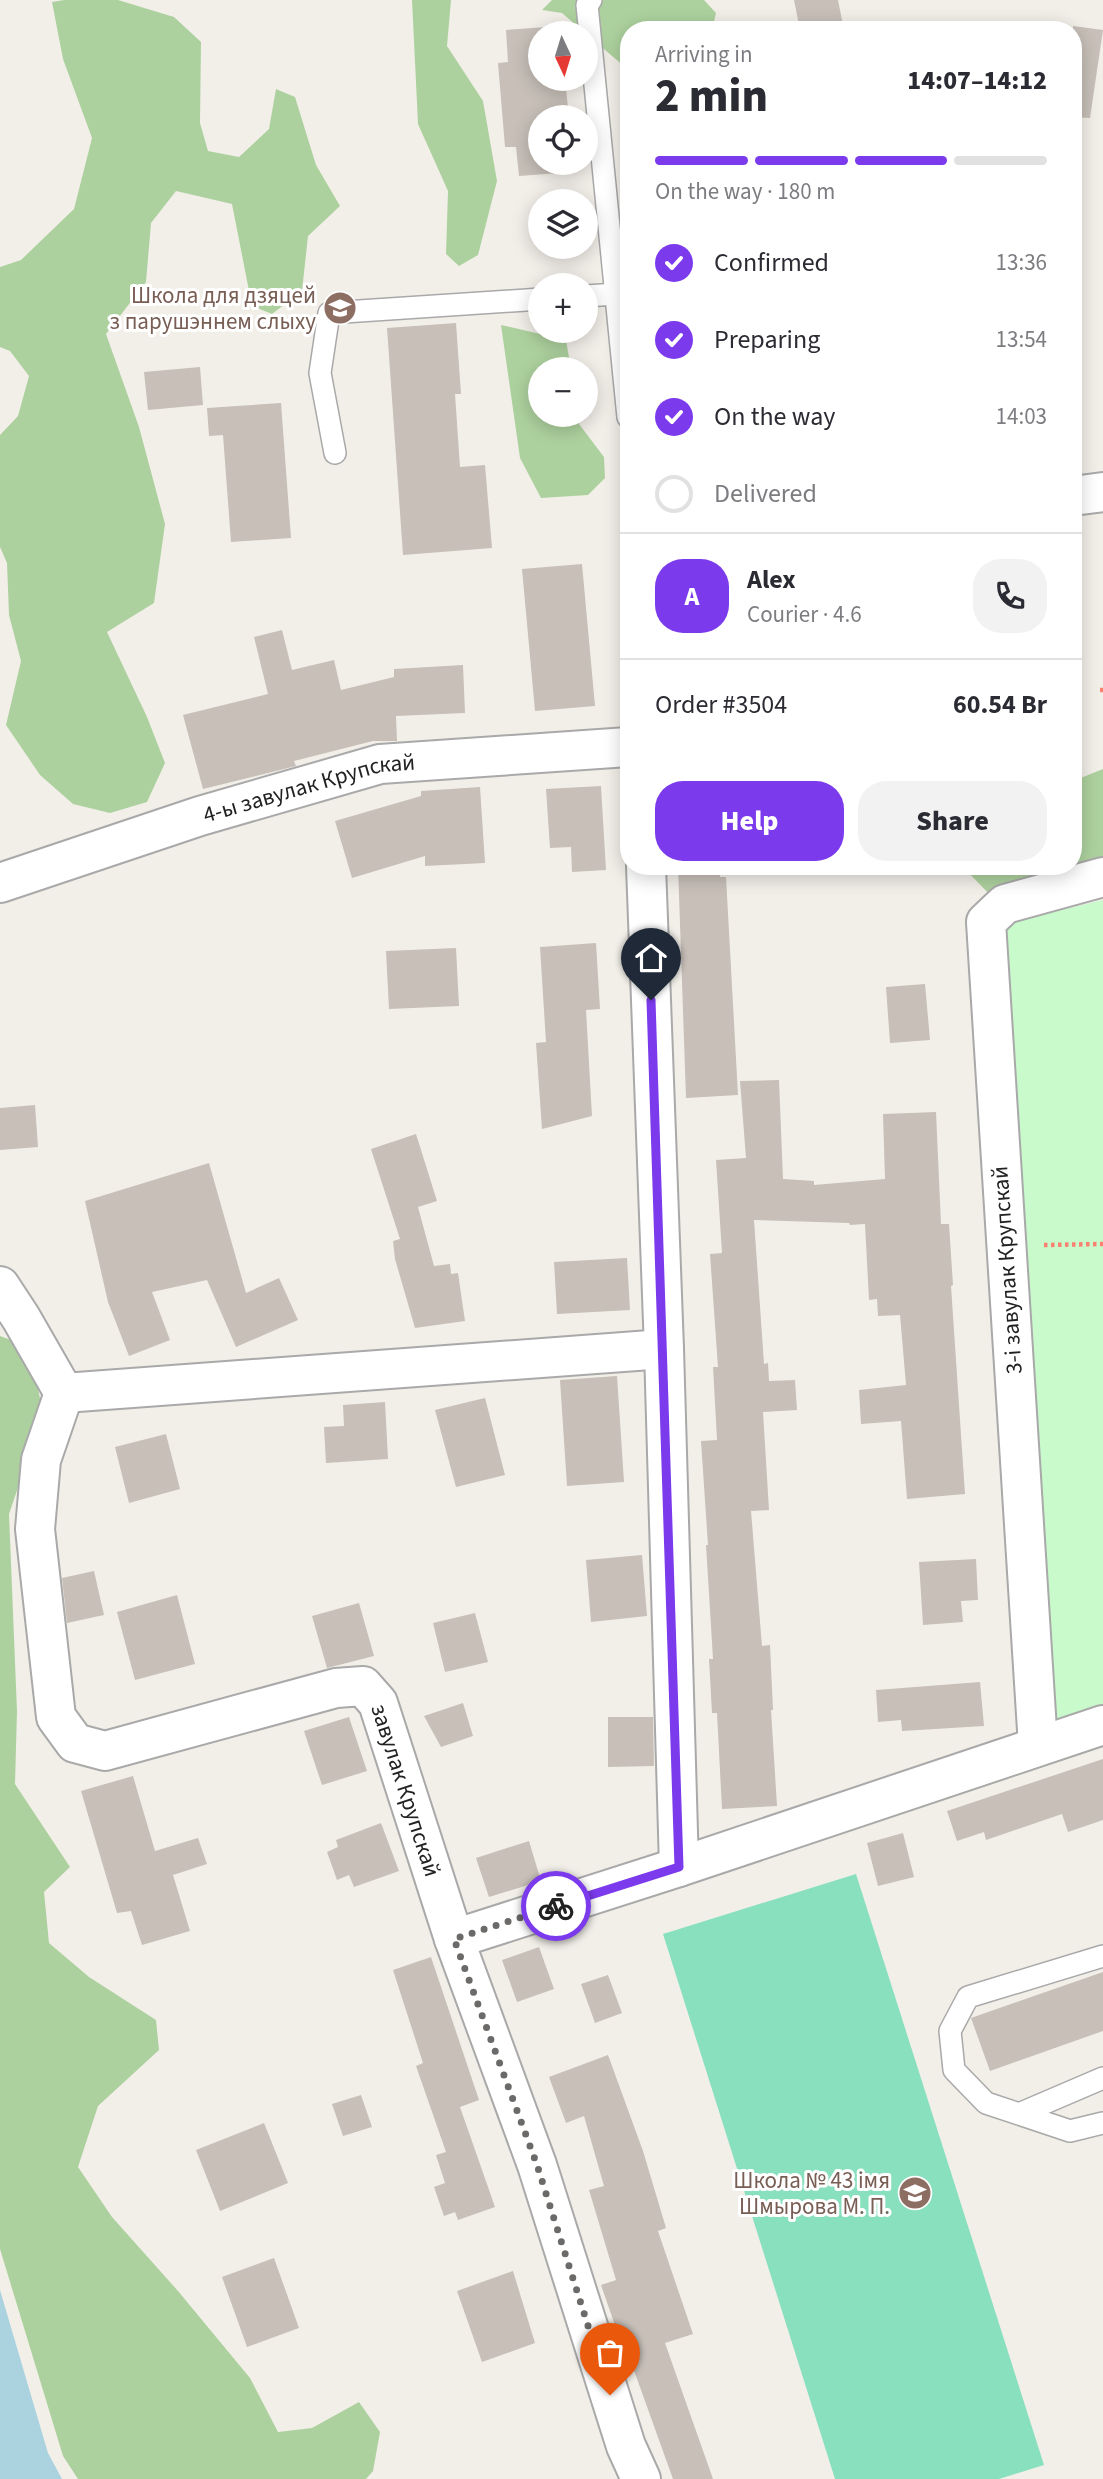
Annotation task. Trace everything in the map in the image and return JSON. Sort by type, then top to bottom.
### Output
[{"type":"street","points":[[1082,495],[1103,492]]},
{"type":"street","name":"4-ы завулак Крупскай","points":[[0,883],[200,816],[380,764],[620,748]]},
{"type":"street","points":[[646,875],[679,1867]]},
{"type":"street","name":"3-і завулак Крупскай","points":[[1038,1746],[986,922],[1005,904],[1103,877]]},
{"type":"street","points":[[0,1286],[64,1393],[664,1349]]},
{"type":"street","name":"завулак Крупскай","points":[[64,1393],[41,1460],[35,1529],[56,1717],[75,1742],[104,1751],[336,1688],[363,1686],[378,1703],[454,1939],[537,2165],[626,2446],[641,2479]]},
{"type":"street","points":[[454,1939],[1103,1725]]},
{"type":"lane","points":[[591,0],[587,5],[620,342]]},
{"type":"lane","points":[[598,296],[615,295]]},
{"type":"lane","points":[[335,453],[320,373],[330,313],[528,300]]},
{"type":"lane","points":[[1103,1956],[968,1997],[950,2031],[954,2070],[986,2103],[1069,2131],[1103,2123]]},
{"type":"lane","points":[[1019,2114],[1103,2078]]},
{"type":"path","points":[[1006,1247],[1103,1244]]},
{"type":"green space","points":[[118,0],[174,17],[201,42],[200,123],[208,151],[239,157],[269,129],[276,89],[295,97],[316,165],[340,206],[308,236],[302,291],[272,314],[252,306],[232,204],[176,191],[151,223],[146,282],[106,334],[139,427],[165,524],[154,603],[107,632],[147,717],[165,763],[147,802],[110,813],[73,804],[40,775],[6,725],[21,661],[9,615],[7,563],[0,547],[0,435],[18,416],[29,376],[10,351],[0,347],[0,267],[21,260],[74,209],[92,138],[63,59],[52,2]]},
{"type":"green space","points":[[412,0],[451,0],[447,46],[483,101],[497,181],[478,255],[459,266],[446,254],[448,191],[418,124]]},
{"type":"green space","points":[[552,0],[704,0],[716,13],[714,21],[620,21],[620,63],[598,44],[598,21],[571,21],[562,13],[542,10]]},
{"type":"green space","points":[[501,325],[528,331],[528,343],[567,343],[569,357],[528,357],[528,427],[581,427],[604,457],[605,478],[588,495],[541,498],[520,458]]},
{"type":"green space","points":[[1103,769],[1103,868],[1082,874],[1082,777]]},
{"type":"green space","points":[[971,875],[1079,875],[995,900]]},
{"type":"green space","points":[[1103,900],[1103,1709],[1044,1725],[994,926]]},
{"type":"green space","points":[[0,1336],[30,1347],[43,1414],[9,1514],[17,1711],[15,1784],[70,1867],[44,1892],[49,1943],[89,1977],[156,2020],[159,2050],[98,2106],[78,2167],[112,2217],[250,2378],[278,2432],[312,2428],[359,2402],[380,2432],[373,2471],[366,2479],[78,2479],[63,2456],[0,2249]]},
{"type":"green space","points":[[856,1874],[1044,2465],[999,2479],[835,2479],[663,1934]]},
{"type":"water","points":[[0,2290],[48,2453],[62,2479],[0,2479]]},
{"type":"building","points":[[794,0],[838,0],[842,21],[798,21]]},
{"type":"building","points":[[1082,27],[1103,30],[1090,118],[1082,118]]},
{"type":"building","points":[[528,28],[528,91],[566,91],[568,105],[528,105],[528,175],[532,175],[519,176],[516,147],[505,147],[498,63],[508,62],[506,30]]},
{"type":"building","points":[[456,323],[461,394],[455,394],[460,467],[485,465],[492,548],[403,555],[387,328]]},
{"type":"building","points":[[200,367],[203,405],[148,410],[144,372]]},
{"type":"building","points":[[281,403],[291,538],[231,542],[223,435],[209,436],[207,408]]},
{"type":"building","points":[[582,564],[595,706],[535,711],[522,569]]},
{"type":"building","points":[[282,630],[292,670],[334,660],[341,690],[394,677],[394,669],[463,665],[465,713],[396,716],[397,741],[373,741],[294,761],[296,766],[203,789],[183,715],[268,694],[254,637]]},
{"type":"building","points":[[601,786],[606,870],[572,872],[571,847],[550,848],[546,789]]},
{"type":"building","points":[[480,787],[485,863],[425,866],[425,856],[352,878],[335,821],[421,796],[421,791]]},
{"type":"building","points":[[678,875],[720,875],[726,877],[738,1095],[686,1098]]},
{"type":"building","points":[[596,943],[600,1009],[586,1010],[592,1116],[542,1129],[536,1043],[546,1042],[540,947]]},
{"type":"building","points":[[456,948],[459,1006],[389,1009],[386,951]]},
{"type":"building","points":[[925,984],[930,1040],[890,1043],[886,987]]},
{"type":"building","points":[[779,1080],[783,1179],[814,1181],[814,1185],[885,1179],[883,1114],[936,1112],[941,1224],[949,1224],[965,1494],[907,1499],[901,1421],[861,1424],[859,1390],[906,1385],[900,1315],[878,1316],[877,1299],[869,1300],[865,1224],[754,1220],[764,1364],[768,1363],[769,1381],[795,1380],[797,1410],[763,1412],[769,1510],[751,1511],[762,1646],[770,1645],[777,1806],[722,1809],[717,1713],[712,1713],[709,1659],[713,1659],[701,1441],[717,1440],[713,1367],[718,1367],[710,1254],[722,1253],[716,1160],[746,1158],[740,1081]]},
{"type":"building","points":[[35,1105],[38,1147],[0,1150],[0,1108]]},
{"type":"building","points":[[416,1134],[437,1201],[418,1207],[434,1266],[450,1264],[451,1274],[458,1273],[465,1321],[415,1328],[395,1259],[393,1241],[400,1239],[371,1149]]},
{"type":"building","points":[[209,1163],[246,1293],[279,1278],[298,1320],[236,1347],[207,1280],[152,1292],[170,1340],[129,1356],[108,1302],[85,1201]]},
{"type":"building","points":[[627,1258],[630,1310],[557,1314],[554,1262]]},
{"type":"building","points":[[617,1376],[624,1482],[567,1486],[560,1380]]},
{"type":"building","points":[[485,1398],[505,1475],[456,1487],[435,1410]]},
{"type":"building","points":[[385,1402],[388,1459],[326,1463],[324,1427],[344,1426],[343,1405]]},
{"type":"building","points":[[166,1434],[180,1489],[129,1503],[115,1447]]},
{"type":"building","points":[[642,1555],[647,1616],[591,1622],[586,1560]]},
{"type":"building","points":[[976,1559],[978,1600],[961,1601],[963,1622],[923,1625],[919,1562]]},
{"type":"building","points":[[94,1571],[104,1615],[67,1623],[62,1578]]},
{"type":"building","points":[[177,1595],[195,1664],[135,1680],[117,1612]]},
{"type":"building","points":[[359,1603],[374,1656],[327,1668],[312,1616]]},
{"type":"building","points":[[475,1613],[488,1662],[445,1672],[433,1623]]},
{"type":"building","points":[[980,1682],[984,1726],[902,1731],[901,1720],[878,1722],[876,1690]]},
{"type":"building","points":[[463,1703],[473,1736],[441,1747],[424,1716]]},
{"type":"building","points":[[349,1717],[367,1771],[322,1785],[304,1731]]},
{"type":"building","points":[[608,1717],[653,1717],[654,1766],[608,1767]]},
{"type":"building","points":[[1103,1759],[1103,1820],[1068,1832],[1062,1814],[986,1840],[984,1832],[957,1841],[947,1811]]},
{"type":"building","points":[[133,1776],[155,1851],[198,1838],[207,1864],[173,1875],[190,1931],[142,1945],[131,1911],[117,1913],[81,1791]]},
{"type":"building","points":[[381,1823],[399,1871],[354,1887],[349,1875],[337,1880],[327,1852],[338,1847],[336,1840]]},
{"type":"building","points":[[903,1833],[914,1877],[878,1886],[867,1843]]},
{"type":"building","points":[[529,1841],[541,1881],[489,1897],[476,1858]]},
{"type":"building","points":[[539,1947],[554,1989],[517,2002],[502,1960]]},
{"type":"building","points":[[431,1957],[479,2100],[460,2107],[495,2207],[458,2220],[455,2212],[444,2216],[434,2187],[445,2183],[436,2155],[446,2152],[416,2066],[423,2063],[393,1970]]},
{"type":"building","points":[[1103,1972],[1103,2031],[990,2071],[971,2018]]},
{"type":"building","points":[[608,1975],[622,2013],[595,2023],[581,1984]]},
{"type":"building","points":[[608,2055],[643,2151],[666,2228],[658,2231],[693,2334],[665,2343],[713,2479],[673,2479],[601,2285],[616,2280],[589,2190],[604,2186],[584,2116],[566,2123],[549,2077]]},
{"type":"building","points":[[361,2095],[372,2127],[343,2136],[332,2104]]},
{"type":"building","points":[[264,2123],[288,2183],[220,2211],[196,2150]]},
{"type":"building","points":[[274,2258],[299,2328],[247,2347],[222,2277]]},
{"type":"building","points":[[513,2271],[535,2343],[482,2362],[457,2291]]},
{"type":"way so far","points":[[556,1906],[454,1939],[537,2165],[610,2395]]},
{"type":"place","name":"Школа для дзяцей з парушэннем слыху","points":[[340,308]]},
{"type":"place","name":"Школа № 43 імя Шмырова М. П.","points":[[915,2193]]},
{"type":"route","points":[[556,1906],[679,1867],[651,1000]]}]
